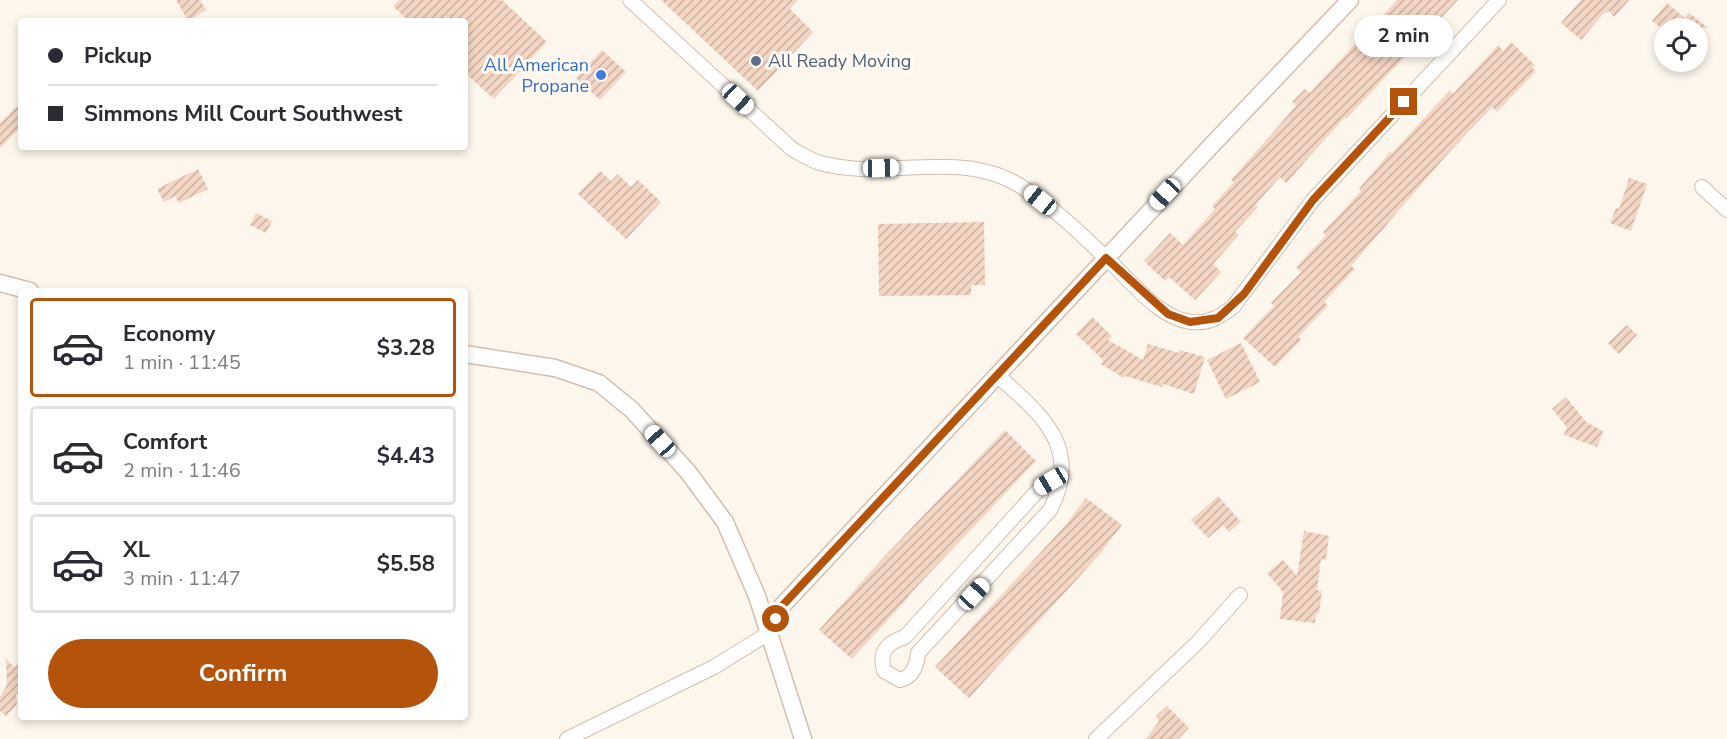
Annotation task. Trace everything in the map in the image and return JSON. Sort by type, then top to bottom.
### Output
[{"type":"street","points":[[630,0],[779,138],[807,157],[844,168],[949,166],[998,173],[1027,190],[1168,314],[1190,322],[1218,318],[1244,294],[1282,240],[1340,169],[1497,1]]},
{"type":"street","points":[[567,739],[714,667],[769,633],[782,606],[1350,0]]},
{"type":"street","points":[[1702,187],[1727,210]]},
{"type":"street","points":[[0,283],[19,288]]},
{"type":"street","points":[[468,354],[555,368],[599,383],[632,410],[688,472],[725,522],[757,596],[803,739]]},
{"type":"street","points":[[998,376],[1053,431],[1059,453],[1059,479],[1056,498],[1050,510],[918,653],[918,664],[912,673],[900,680],[884,671],[881,658],[884,649],[904,637],[1041,487],[1059,479]]},
{"type":"street","points":[[1096,739],[1198,642],[1240,595]]},
{"type":"building","points":[[176,0],[200,0],[206,10],[193,18],[186,18]]},
{"type":"building","points":[[399,0],[502,0],[547,42],[494,99],[468,76],[468,18],[406,18],[393,6]]},
{"type":"building","name":"All Ready Moving","points":[[661,0],[798,0],[790,9],[813,32],[758,91]]},
{"type":"building","points":[[1397,0],[1458,0],[1346,119],[1345,117],[1286,183],[1280,177],[1255,205],[1258,207],[1235,232],[1239,235],[1213,264],[1221,272],[1195,300],[1169,277],[1165,281],[1144,261],[1170,233],[1183,245],[1215,209],[1212,206],[1234,182],[1231,180],[1296,106],[1292,102],[1305,89],[1310,93],[1362,36],[1357,31],[1364,24],[1370,30]]},
{"type":"building","points":[[1581,0],[1629,0],[1614,17],[1609,11],[1603,14],[1581,40],[1561,23]]},
{"type":"building","points":[[1667,3],[1685,18],[1654,18]]},
{"type":"building","points":[[1689,13],[1695,18],[1685,18]]},
{"type":"building","points":[[1511,42],[1535,65],[1532,68],[1536,71],[1497,112],[1492,107],[1444,158],[1351,266],[1355,269],[1324,302],[1328,306],[1298,337],[1301,340],[1275,367],[1243,338],[1274,306],[1271,303],[1301,272],[1296,267],[1326,235],[1323,232],[1361,191],[1359,189],[1390,152],[1392,153],[1450,90],[1453,94],[1498,45],[1503,51]]},
{"type":"building","name":"All American Propane","points":[[602,50],[626,72],[600,100],[576,78]]},
{"type":"building","points":[[18,105],[18,130],[0,148],[0,123]]},
{"type":"building","points":[[198,169],[208,189],[179,203],[175,196],[164,202],[157,189]]},
{"type":"building","points":[[600,171],[611,181],[618,174],[631,187],[638,180],[661,202],[626,239],[578,194]]},
{"type":"building","points":[[1629,178],[1647,184],[1631,231],[1610,223],[1616,208],[1619,209]]},
{"type":"building","points":[[256,213],[272,221],[266,233],[250,225]]},
{"type":"building","points":[[984,222],[985,285],[971,285],[971,295],[879,296],[878,224]]},
{"type":"building","points":[[1092,317],[1112,336],[1108,340],[1143,360],[1148,344],[1179,353],[1180,350],[1205,357],[1194,394],[1163,384],[1162,387],[1125,376],[1124,378],[1101,364],[1103,360],[1076,334]]},
{"type":"building","points":[[1627,325],[1637,335],[1619,354],[1608,343]]},
{"type":"building","points":[[1241,343],[1260,382],[1226,399],[1207,360]]},
{"type":"building","points":[[1566,397],[1586,422],[1603,431],[1597,447],[1564,435],[1567,427],[1552,409]]},
{"type":"building","points":[[1005,430],[1036,461],[908,596],[852,659],[819,630],[882,559]]},
{"type":"building","points":[[1218,496],[1241,522],[1229,532],[1223,525],[1208,538],[1191,520]]},
{"type":"building","points":[[1086,498],[1122,525],[1099,555],[969,698],[935,667],[1064,527]]},
{"type":"building","points":[[1304,531],[1329,536],[1326,560],[1321,559],[1317,590],[1322,591],[1319,614],[1316,613],[1315,623],[1280,619],[1283,592],[1267,573],[1283,560],[1297,576]]},
{"type":"building","points":[[6,659],[14,667],[18,663],[18,694],[16,694],[17,704],[6,716],[0,711],[0,697],[7,685]]},
{"type":"building","points":[[1167,706],[1189,728],[1178,739],[1146,739],[1159,721],[1156,716]]},
{"type":"place","name":"All Ready Moving","points":[[756,61]]},
{"type":"place","name":"All American Propane","points":[[601,75]]},
{"type":"route","points":[[776,619],[782,606],[1106,258],[1168,314],[1190,322],[1205,322],[1218,318],[1233,307],[1244,294],[1313,200],[1404,102]]}]
